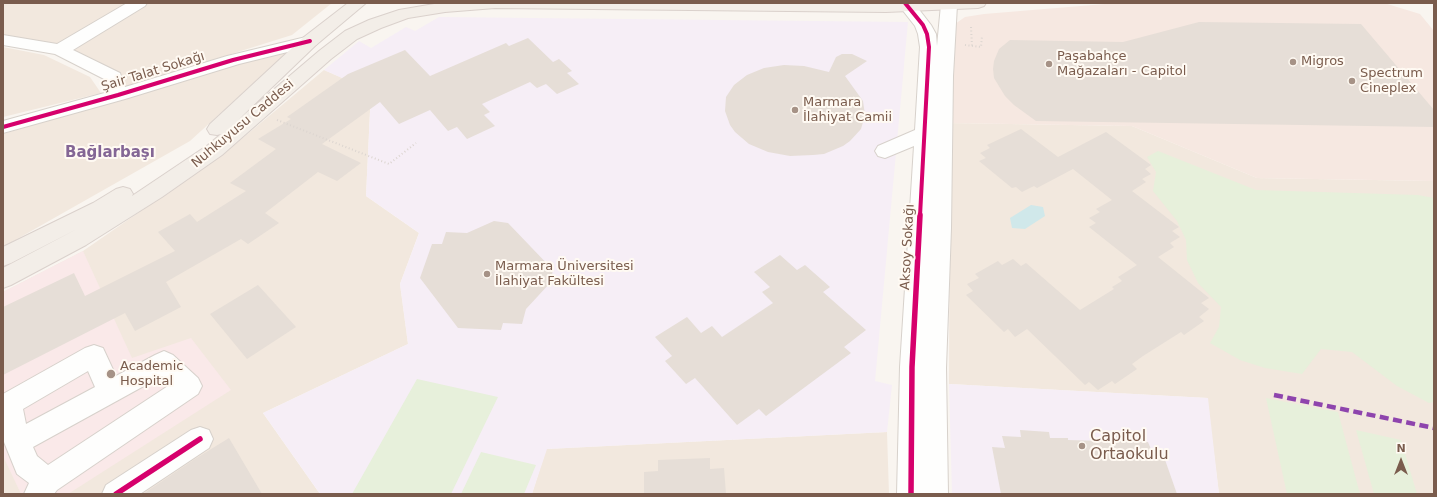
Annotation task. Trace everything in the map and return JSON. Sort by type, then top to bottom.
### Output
[{"type":"main road","name":"Nuhkuyusu Caddesi","points":[[3,257],[100,208],[169,166],[210,136],[310,41],[358,3]]},
{"type":"main road","points":[[466,3],[907,5],[978,3]]},
{"type":"main road","name":"Nuhkuyusu Caddesi","points":[[3,279],[78,239],[155,192],[215,150],[325,55],[351,35],[375,24],[405,14],[445,7],[492,4]]},
{"type":"main road","points":[[328,28],[347,16],[364,12],[371,14],[373,18],[370,22],[351,35]]},
{"type":"street","points":[[60,50],[139,3]]},
{"type":"street","name":"Aksoy Sokağı","points":[[907,5],[923,25],[927,34],[929,47],[912,367],[911,494]]},
{"type":"street","points":[[934,494],[934,368],[946,41],[949,5]]},
{"type":"street","points":[[3,40],[60,50],[114,77],[118,95]]},
{"type":"street","name":"Şair Talat Sokağı","points":[[3,127],[118,95],[233,60],[310,41]]},
{"type":"street","points":[[885,151],[925,133]]},
{"type":"street","points":[[18,442],[110,392],[164,362],[189,386],[42,487],[27,465],[18,442],[9,404],[94,355],[110,392]]},
{"type":"street","points":[[116,494],[200,439]]},
{"type":"path","points":[[971,27],[972,46]]},
{"type":"path","points":[[946,41],[981,47],[982,36]]},
{"type":"path","points":[[258,113],[389,164],[416,143]]},
{"type":"shaded area","points":[[3,3],[332,3],[292,35],[113,91],[100,72],[39,46],[3,39]]},
{"type":"shaded area","points":[[1117,3],[1384,3],[1420,14],[1434,31],[1434,181],[1257,178],[1132,126],[950,123],[955,24],[965,17],[984,14]]},
{"type":"shaded area","points":[[439,17],[908,22],[875,381],[892,385],[887,432],[547,449],[532,494],[320,494],[263,413],[408,344],[400,284],[419,233],[366,196],[371,91],[324,70],[359,41],[371,48],[406,27],[415,31]]},
{"type":"shaded area","points":[[3,47],[44,55],[90,77],[101,93],[3,117]]},
{"type":"shaded area","points":[[292,48],[190,141],[3,247],[3,134]]},
{"type":"shaded area","points":[[324,70],[371,90],[366,196],[419,233],[400,284],[408,344],[263,413],[320,494],[3,494],[3,292],[83,251],[226,152]]},
{"type":"shaded area","points":[[950,123],[1132,126],[1257,178],[1434,181],[1434,494],[1219,494],[1207,398],[949,384]]},
{"type":"shaded area","name":"Academic Hospital","points":[[83,251],[132,358],[191,338],[231,390],[68,494],[21,494],[3,456],[3,292]]},
{"type":"shaded area","name":"Capitol Ortaokulu","points":[[949,384],[1208,398],[1219,494],[952,494]]},
{"type":"shaded area","points":[[887,432],[889,494],[532,494],[546,449]]},
{"type":"green space","points":[[1158,151],[1256,190],[1418,195],[1434,198],[1434,402],[1429,403],[1397,386],[1352,352],[1321,349],[1302,374],[1265,368],[1240,360],[1210,343],[1219,327],[1221,307],[1198,283],[1187,260],[1186,240],[1177,221],[1153,191],[1156,172],[1147,157]]},
{"type":"green space","points":[[417,379],[498,397],[451,494],[352,494]]},
{"type":"green space","points":[[1266,398],[1338,412],[1360,494],[1287,494]]},
{"type":"green space","points":[[1356,430],[1401,440],[1417,494],[1374,494]]},
{"type":"green space","points":[[481,452],[536,465],[524,494],[461,494]]},
{"type":"water","points":[[1031,205],[1043,207],[1045,216],[1025,229],[1012,228],[1010,218]]},
{"type":"building","points":[[1199,22],[1361,24],[1434,110],[1434,127],[1036,121],[1014,105],[1005,96],[994,78],[994,61],[999,49],[1010,40],[1123,42]]},
{"type":"building","points":[[528,38],[553,62],[559,59],[572,71],[567,73],[579,84],[557,94],[546,84],[537,88],[530,82],[482,104],[490,112],[484,115],[495,126],[467,139],[457,127],[448,131],[430,110],[399,124],[380,102],[322,144],[361,163],[337,181],[318,172],[265,213],[279,223],[248,244],[241,239],[166,282],[181,307],[135,331],[125,313],[3,375],[3,307],[74,273],[85,296],[175,251],[158,232],[190,214],[197,222],[246,191],[230,183],[276,149],[258,139],[291,119],[287,117],[348,74],[405,50],[430,76],[506,43],[509,46]]},
{"type":"building","name":"Marmara İlahiyat Camii","points":[[842,54],[852,54],[867,61],[845,76],[863,101],[865,115],[861,129],[843,146],[824,154],[813,155],[790,156],[768,152],[749,144],[735,132],[730,125],[725,111],[726,97],[734,85],[747,75],[764,68],[784,65],[804,66],[829,72],[836,57]]},
{"type":"building","points":[[1021,129],[1058,157],[1106,132],[1151,165],[1145,169],[1151,174],[1142,179],[1146,182],[1132,191],[1179,227],[1172,231],[1180,237],[1170,243],[1174,247],[1158,257],[1209,298],[1201,303],[1209,309],[1199,317],[1204,321],[1184,335],[1181,332],[1143,356],[1132,364],[1137,369],[1115,384],[1112,381],[1098,390],[1089,382],[1085,385],[1027,329],[1015,337],[1008,329],[1004,332],[966,295],[973,291],[967,284],[979,278],[975,274],[998,261],[1002,265],[1013,259],[1021,266],[1026,263],[1080,310],[1114,289],[1112,287],[1122,281],[1118,277],[1137,265],[1089,227],[1096,223],[1089,218],[1100,212],[1096,209],[1112,200],[1073,169],[1037,188],[1034,186],[1022,192],[1016,187],[1012,188],[979,161],[986,158],[980,153],[990,148],[987,145]]},
{"type":"building","name":"Marmara Üniversitesi İlahiyat Fakültesi","points":[[494,221],[508,223],[553,270],[550,283],[526,309],[522,324],[503,323],[501,330],[458,328],[420,278],[432,244],[442,244],[446,232],[467,233]]},
{"type":"building","points":[[780,255],[797,270],[805,265],[830,287],[823,292],[866,330],[844,347],[851,353],[766,416],[759,409],[737,425],[695,378],[686,384],[665,361],[672,356],[655,337],[687,317],[701,333],[712,326],[722,337],[773,303],[762,292],[770,287],[754,272]]},
{"type":"building","points":[[258,285],[296,327],[247,359],[210,314]]},
{"type":"building","points":[[1020,430],[1049,432],[1050,438],[1068,438],[1068,440],[1102,441],[1101,435],[1127,436],[1131,441],[1148,442],[1153,454],[1163,454],[1177,494],[1001,494],[992,447],[1005,448],[1002,436],[1021,437]]},
{"type":"building","points":[[229,438],[262,494],[143,494],[195,459]]},
{"type":"building","points":[[710,458],[710,469],[724,468],[726,494],[644,494],[644,472],[658,471],[658,460]]},
{"type":"marked path","points":[[1274,395],[1434,428]]},
{"type":"cycle path","points":[[905,3],[923,25],[927,34],[929,47],[912,367],[911,494]]},
{"type":"cycle path","points":[[3,127],[118,95],[233,60],[310,41]]},
{"type":"cycle path","points":[[116,494],[200,439]]},
{"type":"place","name":"Migros","points":[[1293,62]]},
{"type":"place","name":"Paşabahçe Mağazaları - Capitol","points":[[1049,64]]},
{"type":"place","name":"Spectrum Cineplex","points":[[1352,81]]},
{"type":"place","name":"Marmara İlahiyat Camii","points":[[795,110]]},
{"type":"place","name":"Marmara Üniversitesi İlahiyat Fakültesi","points":[[487,274]]},
{"type":"place","name":"Academic Hospital","points":[[111,374]]},
{"type":"place","name":"Capitol Ortaokulu","points":[[1082,446]]},
{"type":"district","name":"Bağlarbaşı","points":[[110,153]]}]
